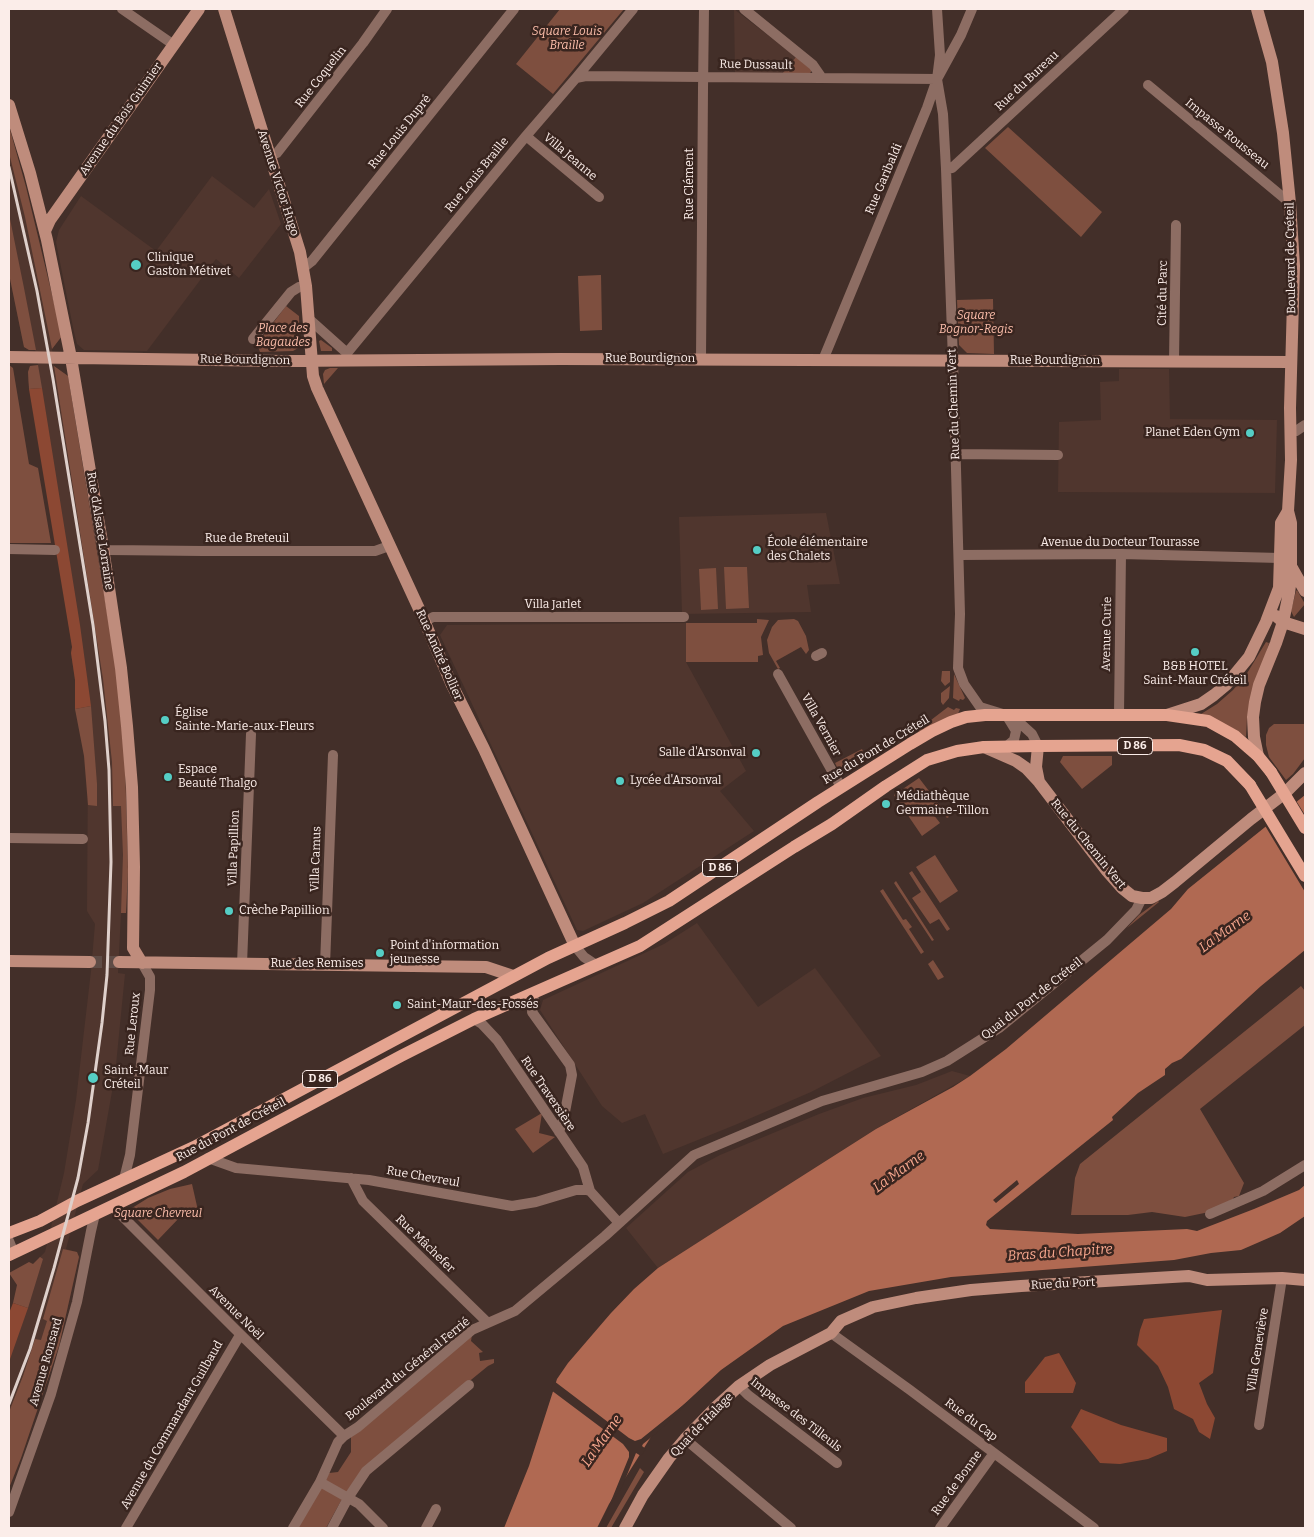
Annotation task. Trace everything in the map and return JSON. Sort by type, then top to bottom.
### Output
[{"type":"main road","name":"Rue du Pont de Créteil","points":[[9,1233],[40,1221],[124,1178],[203,1142],[548,958],[669,901],[841,787],[910,744],[951,722],[966,718],[1006,715],[1119,714],[1166,714],[1208,721],[1235,736],[1258,756],[1271,772],[1305,828]]},
{"type":"main road","name":"Rue du Pont de Créteil","points":[[11,1254],[153,1187],[474,1019],[640,946],[794,846],[832,824],[927,760],[957,751],[1007,746],[1179,745],[1204,750],[1227,760],[1250,785],[1305,876]]},
{"type":"main road","points":[[144,1170],[143,1176],[145,1181],[153,1187]]},
{"type":"main road","points":[[112,1206],[124,1178]]},
{"type":"main road","points":[[95,1214],[108,1186]]},
{"type":"street","points":[[122,9],[174,45]]},
{"type":"street","name":"Avenue du Bois Guimier","points":[[45,231],[56,212],[199,9]]},
{"type":"street","name":"Avenue Victor Hugo","points":[[224,9],[300,252],[306,286],[312,361]]},
{"type":"street","name":"Rue Coquelin","points":[[270,156],[277,153],[363,43],[387,9]]},
{"type":"street","name":"Rue Louis Dupré","points":[[304,268],[312,261],[514,9]]},
{"type":"street","name":"Rue Louis Braille","points":[[347,357],[526,136],[633,9]]},
{"type":"street","name":"Rue Clément","points":[[701,359],[704,9]]},
{"type":"street","points":[[744,9],[814,64],[822,78]]},
{"type":"street","name":"Rue du Chemin Vert","points":[[937,9],[940,55],[937,79],[943,114],[946,169],[956,454],[960,614],[958,668],[964,684],[980,707],[1006,715],[1021,724],[1032,734],[1038,746]]},
{"type":"street","name":"Rue Garibaldi","points":[[823,360],[927,108],[937,79],[972,9]]},
{"type":"street","name":"Rue du Bureau","points":[[946,169],[952,168],[1124,9]]},
{"type":"street","name":"Boulevard de Créteil","points":[[1257,9],[1272,62],[1283,133],[1294,266],[1291,362],[1291,460],[1288,511],[1291,523],[1290,593],[1276,643],[1259,685],[1255,702],[1253,717],[1254,737],[1258,756]]},
{"type":"street","name":"Rue Dussault","points":[[576,78],[586,76],[937,79]]},
{"type":"street","name":"Impasse Rousseau","points":[[1148,85],[1290,203]]},
{"type":"street","name":"Rue d'Alsace Lorraine","points":[[9,105],[30,173],[45,231],[72,358],[103,548],[128,726],[134,867],[133,948],[142,963]]},
{"type":"street","name":"Villa Jeanne","points":[[526,136],[599,197]]},
{"type":"street","name":"Cité du Parc","points":[[1174,361],[1176,225]]},
{"type":"street","points":[[253,339],[291,292],[299,287],[306,286]]},
{"type":"street","points":[[309,319],[347,357]]},
{"type":"street","name":"Rue Bourdignon","points":[[9,357],[312,361],[347,357],[1291,362]]},
{"type":"street","name":"Rue André Bollier","points":[[312,361],[313,376],[317,388],[451,683],[484,749],[575,946]]},
{"type":"street","points":[[1291,431],[1305,425]]},
{"type":"street","points":[[956,454],[1058,455]]},
{"type":"street","name":"Boulevard de Créteil","points":[[1166,714],[1200,704],[1214,695],[1226,685],[1249,657],[1271,612],[1279,588],[1281,523],[1288,511]]},
{"type":"street","name":"Rue de Breteuil","points":[[103,548],[109,550],[374,551],[390,546]]},
{"type":"street","points":[[9,549],[55,550]]},
{"type":"street","name":"Avenue du Docteur Tourasse","points":[[959,555],[1121,554],[1280,558]]},
{"type":"street","name":"Avenue Curie","points":[[1119,714],[1121,554]]},
{"type":"street","points":[[1280,558],[1291,566],[1305,592]]},
{"type":"street","points":[[1271,612],[1282,622],[1305,629]]},
{"type":"street","name":"Villa Jarlet","points":[[424,622],[433,617],[684,617]]},
{"type":"street","name":"Villa Vernier","points":[[778,674],[841,787]]},
{"type":"street","points":[[1006,715],[1016,731],[1014,740],[1007,746]]},
{"type":"street","name":"Villa Papillion","points":[[242,964],[251,734]]},
{"type":"street","points":[[1038,746],[1036,767],[1039,782]]},
{"type":"street","name":"Rue du Chemin Vert","points":[[984,747],[1016,761],[1026,768],[1122,888],[1132,896],[1142,898]]},
{"type":"street","name":"Villa Camus","points":[[324,965],[333,754]]},
{"type":"street","points":[[1142,898],[1151,898],[1176,882],[1285,793],[1305,773]]},
{"type":"street","points":[[9,838],[83,839]]},
{"type":"street","name":"Quai du Port de Créteil","points":[[618,1223],[683,1164],[700,1152],[822,1101],[922,1072],[947,1061],[998,1028],[1107,940],[1136,910],[1142,898]]},
{"type":"street","points":[[575,946],[584,957],[596,965]]},
{"type":"street","points":[[9,961],[90,962]]},
{"type":"street","name":"Rue des Remises","points":[[119,962],[486,967],[514,976]]},
{"type":"street","name":"Rue Leroux","points":[[124,1178],[130,1155],[150,990],[150,976],[142,963]]},
{"type":"street","points":[[533,993],[532,1012],[570,1065],[572,1074],[564,1118],[559,1132]]},
{"type":"street","name":"Rue Traversière","points":[[474,1019],[482,1024],[497,1040],[583,1167],[590,1191]]},
{"type":"street","name":"Rue Chevreul","points":[[208,1158],[236,1168],[351,1178],[512,1206],[536,1202],[576,1190],[590,1191]]},
{"type":"street","points":[[1210,1214],[1263,1191],[1305,1165]]},
{"type":"street","name":"Rue Mâchefer","points":[[351,1178],[363,1201],[488,1323]]},
{"type":"street","points":[[590,1191],[618,1223]]},
{"type":"street","name":"Avenue Noël","points":[[112,1206],[344,1436]]},
{"type":"street","name":"Avenue Ronsard","points":[[9,1512],[51,1394],[77,1302],[95,1214]]},
{"type":"street","name":"Boulevard du Général Ferrié","points":[[293,1528],[320,1482],[338,1442],[344,1436],[358,1427],[472,1330],[516,1311],[618,1223]]},
{"type":"street","name":"Rue du Pont de Créteil","points":[[9,1241],[11,1254]]},
{"type":"street","name":"Rue du Port","points":[[831,1333],[841,1321],[873,1308],[916,1298],[971,1290],[1188,1276],[1207,1280],[1282,1278],[1305,1280]]},
{"type":"street","name":"Villa Geneviève","points":[[1259,1425],[1282,1278]]},
{"type":"street","name":"Quai de Halage","points":[[625,1528],[643,1495],[669,1458],[712,1410],[739,1386],[770,1365],[831,1333]]},
{"type":"street","name":"Rue du Cap","points":[[831,1333],[1094,1528]]},
{"type":"street","name":"Avenue du Commandant Guilbaud","points":[[126,1528],[240,1335]]},
{"type":"street","points":[[332,1528],[348,1498],[366,1471],[470,1385]]},
{"type":"street","name":"Impasse des Tilleuls","points":[[739,1386],[748,1395],[837,1463]]},
{"type":"street","points":[[685,1439],[791,1528]]},
{"type":"street","name":"Rue de Bonne","points":[[940,1528],[994,1453]]},
{"type":"street","points":[[320,1482],[359,1504],[383,1528]]},
{"type":"street","points":[[426,1528],[436,1509]]},
{"type":"shaded area","points":[[734,9],[796,57],[782,74],[735,73]]},
{"type":"shaded area","points":[[9,126],[26,187],[62,336],[52,349],[54,366],[68,376],[125,762],[128,870],[126,913],[121,913],[118,973],[125,974],[115,1075],[98,1170],[83,1184],[66,1249],[77,1252],[79,1257],[59,1346],[9,1488],[9,1320],[33,1264],[45,1252],[64,1173],[76,1100],[95,924],[87,911],[88,762],[75,709],[72,647],[28,381],[30,366],[38,365],[35,350],[29,350],[24,347],[9,274]]},
{"type":"shaded area","name":"Clinique Gaston Métivet","points":[[212,176],[254,208],[269,189],[281,224],[239,278],[216,259],[147,351],[84,350],[77,344],[56,242],[59,230],[81,196],[156,251]]},
{"type":"shaded area","points":[[1119,369],[1169,369],[1170,419],[1277,420],[1275,493],[1058,492],[1059,422],[1101,420],[1100,382],[1119,381]]},
{"type":"shaded area","points":[[42,388],[91,706],[75,709],[72,647],[29,389]]},
{"type":"shaded area","name":"École élémentaire des Chalets","points":[[826,513],[840,584],[807,585],[811,612],[682,614],[679,517]]},
{"type":"shaded area","name":"Lycée d'Arsonval","points":[[686,623],[686,662],[746,771],[720,791],[754,831],[643,903],[583,931],[577,930],[440,635],[447,625]]},
{"type":"shaded area","points":[[697,923],[758,1007],[815,968],[881,1056],[811,1092],[663,1154],[645,1114],[622,1123],[602,1106],[540,1010],[543,1000],[664,944]]},
{"type":"shaded area","points":[[952,1071],[970,1076],[876,1129],[658,1268],[626,1228],[688,1172],[720,1155],[863,1098],[916,1085]]},
{"type":"shaded area","points":[[13,1303],[28,1308],[9,1362],[9,1313]]},
{"type":"shaded area","points":[[1222,1310],[1213,1373],[1199,1383],[1215,1418],[1210,1439],[1199,1432],[1193,1419],[1174,1409],[1168,1387],[1158,1366],[1137,1345],[1144,1319]]},
{"type":"shaded area","points":[[1059,1353],[1076,1383],[1073,1393],[1025,1393],[1025,1382],[1045,1357]]},
{"type":"shaded area","points":[[1081,1409],[1121,1425],[1167,1438],[1167,1451],[1148,1459],[1120,1464],[1100,1463],[1071,1427]]},
{"type":"green space","name":"Square Louis Braille","points":[[560,9],[624,9],[553,94],[516,64]]},
{"type":"green space","points":[[796,57],[811,69],[811,72],[782,74]]},
{"type":"green space","points":[[9,126],[26,187],[62,336],[52,349],[25,217],[9,153]]},
{"type":"green space","points":[[1008,127],[1102,212],[1081,237],[985,148]]},
{"type":"green space","points":[[9,214],[36,350],[29,350],[24,347],[9,274]]},
{"type":"green space","points":[[601,275],[602,330],[580,331],[578,276]]},
{"type":"green space","name":"Square Bognor-Regis","points":[[993,299],[994,354],[967,353],[959,345],[957,300]]},
{"type":"green space","name":"Place des Bagaudes","points":[[286,306],[299,316],[300,347],[293,351],[260,352],[257,344]]},
{"type":"green space","points":[[321,340],[332,348],[332,351],[321,351],[319,341]]},
{"type":"green space","points":[[9,365],[13,368],[29,464],[38,468],[51,543],[9,543]]},
{"type":"green space","points":[[38,365],[42,388],[29,389],[28,372],[30,366]]},
{"type":"green space","points":[[54,366],[68,376],[116,666],[125,762],[128,870],[126,913],[121,913],[123,855],[121,806],[113,806],[112,762],[103,679]]},
{"type":"green space","points":[[338,368],[324,384],[323,374],[325,370]]},
{"type":"green space","points":[[724,567],[747,567],[749,608],[726,609]]},
{"type":"green space","points":[[716,568],[718,609],[701,610],[699,569]]},
{"type":"green space","points":[[1297,590],[1305,604],[1294,617],[1291,611]]},
{"type":"green space","points":[[757,619],[769,620],[761,637],[763,655],[758,656],[758,662],[686,662],[686,623],[757,623]]},
{"type":"green space","points":[[794,619],[798,621],[806,636],[809,650],[806,654],[801,647],[776,661],[780,668],[778,669],[769,653],[767,640],[772,627],[778,620]]},
{"type":"green space","points":[[1266,642],[1269,643],[1247,718],[1246,737],[1236,730],[1201,714],[1217,704],[1233,690],[1246,675]]},
{"type":"green space","points":[[942,671],[950,671],[950,682],[945,686],[941,681]]},
{"type":"green space","points":[[954,674],[965,698],[963,700],[960,699],[959,701],[953,698]]},
{"type":"green space","points":[[950,686],[949,698],[943,705],[941,693]]},
{"type":"green space","points":[[91,706],[97,806],[88,805],[84,756],[75,709]]},
{"type":"green space","points":[[948,707],[954,710],[956,708],[960,709],[958,714],[918,732],[918,730]]},
{"type":"green space","points":[[1274,724],[1305,724],[1305,758],[1286,780],[1269,757],[1266,745],[1266,735],[1269,728]]},
{"type":"green space","points":[[862,749],[866,758],[840,773],[835,763]]},
{"type":"green space","points":[[1063,756],[1112,756],[1112,765],[1082,789],[1060,762]]},
{"type":"green space","points":[[919,778],[949,817],[947,818],[939,809],[933,814],[940,823],[922,836],[894,795]]},
{"type":"green space","points":[[935,855],[958,891],[940,903],[916,867]]},
{"type":"green space","points":[[912,871],[950,929],[947,931],[939,919],[930,924],[912,898],[921,892],[909,873]]},
{"type":"green space","points":[[896,881],[934,940],[932,941],[894,883]]},
{"type":"green space","points":[[883,889],[903,920],[906,919],[912,927],[909,929],[924,952],[921,954],[880,891]]},
{"type":"green space","points":[[1159,902],[1127,928],[1139,915]]},
{"type":"green space","points":[[933,960],[944,977],[938,980],[928,964]]},
{"type":"green space","points":[[1301,986],[1305,991],[1305,1025],[1200,1109],[1244,1183],[1239,1196],[1234,1197],[1214,1211],[1185,1217],[1152,1212],[1128,1215],[1071,1215],[1075,1178],[1080,1164]]},
{"type":"green space","points":[[542,1113],[539,1133],[555,1137],[533,1153],[515,1129]]},
{"type":"green space","name":"Square Chevreul","points":[[192,1184],[199,1215],[180,1217],[158,1240],[131,1211],[132,1208],[148,1198],[170,1189]]},
{"type":"green space","points":[[63,1249],[77,1252],[79,1257],[59,1346],[9,1488],[9,1412],[35,1339],[41,1340],[47,1321],[43,1319]]},
{"type":"green space","points":[[40,1257],[43,1259],[28,1308],[13,1303],[17,1285],[9,1273],[29,1262],[33,1264]]},
{"type":"green space","points":[[472,1335],[471,1341],[483,1352],[479,1353],[480,1361],[494,1359],[494,1363],[373,1460],[342,1499],[326,1528],[298,1528],[329,1473],[338,1472],[351,1452],[351,1437]]},
{"type":"green space","points":[[640,1468],[644,1472],[611,1528],[606,1528]]},
{"type":"water","points":[[1305,795],[1305,950],[1261,986],[1181,1059],[1165,1069],[1165,1075],[1138,1093],[1112,1117],[1113,1120],[987,1221],[986,1225],[990,1229],[1078,1234],[1187,1229],[1197,1231],[1299,1190],[1305,1185],[1305,1216],[1280,1233],[1241,1250],[1174,1260],[951,1277],[869,1291],[783,1326],[721,1370],[654,1432],[609,1504],[597,1528],[504,1528],[529,1466],[557,1379],[568,1363],[634,1289],[658,1268],[876,1129],[970,1076],[1006,1049],[1171,909],[1188,889]]},
{"type":"pier","points":[[1295,799],[1305,815],[1305,892],[1264,824]]},
{"type":"pier","points":[[1017,1180],[1019,1184],[996,1203],[993,1200]]},
{"type":"pier","points":[[554,1381],[635,1441],[641,1439],[688,1403],[643,1444],[642,1446],[646,1449],[641,1456],[636,1453],[622,1487],[600,1528],[629,1457],[629,1452],[623,1444],[551,1390]]},
{"type":"tunnel","points":[[90,962],[119,962]]},
{"type":"railway","points":[[9,167],[37,291],[93,625],[109,770],[111,862],[107,975],[102,1023],[78,1178],[30,1349],[9,1404]]},
{"type":"place","name":"Clinique Gaston Métivet","points":[[136,265]]},
{"type":"place","name":"Planet Eden Gym","points":[[1250,433]]},
{"type":"place","name":"École élémentaire des Chalets","points":[[757,550]]},
{"type":"place","name":"B&B HOTEL Saint-Maur Créteil","points":[[1195,652]]},
{"type":"place","name":"Église Sainte-Marie-aux-Fleurs","points":[[165,720]]},
{"type":"place","name":"Salle d'Arsonval","points":[[756,753]]},
{"type":"place","name":"Espace Beauté Thalgo","points":[[168,777]]},
{"type":"place","name":"Lycée d'Arsonval","points":[[620,781]]},
{"type":"place","name":"Médiathèque Germaine-Tillon","points":[[886,804]]},
{"type":"place","name":"Crèche Papillion","points":[[229,911]]},
{"type":"place","name":"Point d'information jeunesse","points":[[380,953]]},
{"type":"place","name":"Saint-Maur-des-Fossés","points":[[397,1005]]},
{"type":"place","name":"Saint-Maur Créteil","points":[[93,1078]]},
{"type":"water label","name":"La Marne","points":[[1225,932]]},
{"type":"water label","name":"La Marne","points":[[899,1172]]},
{"type":"water label","name":"Bras du Chapitre","points":[[1060,1253]]},
{"type":"water label","name":"La Marne","points":[[602,1441]]}]
